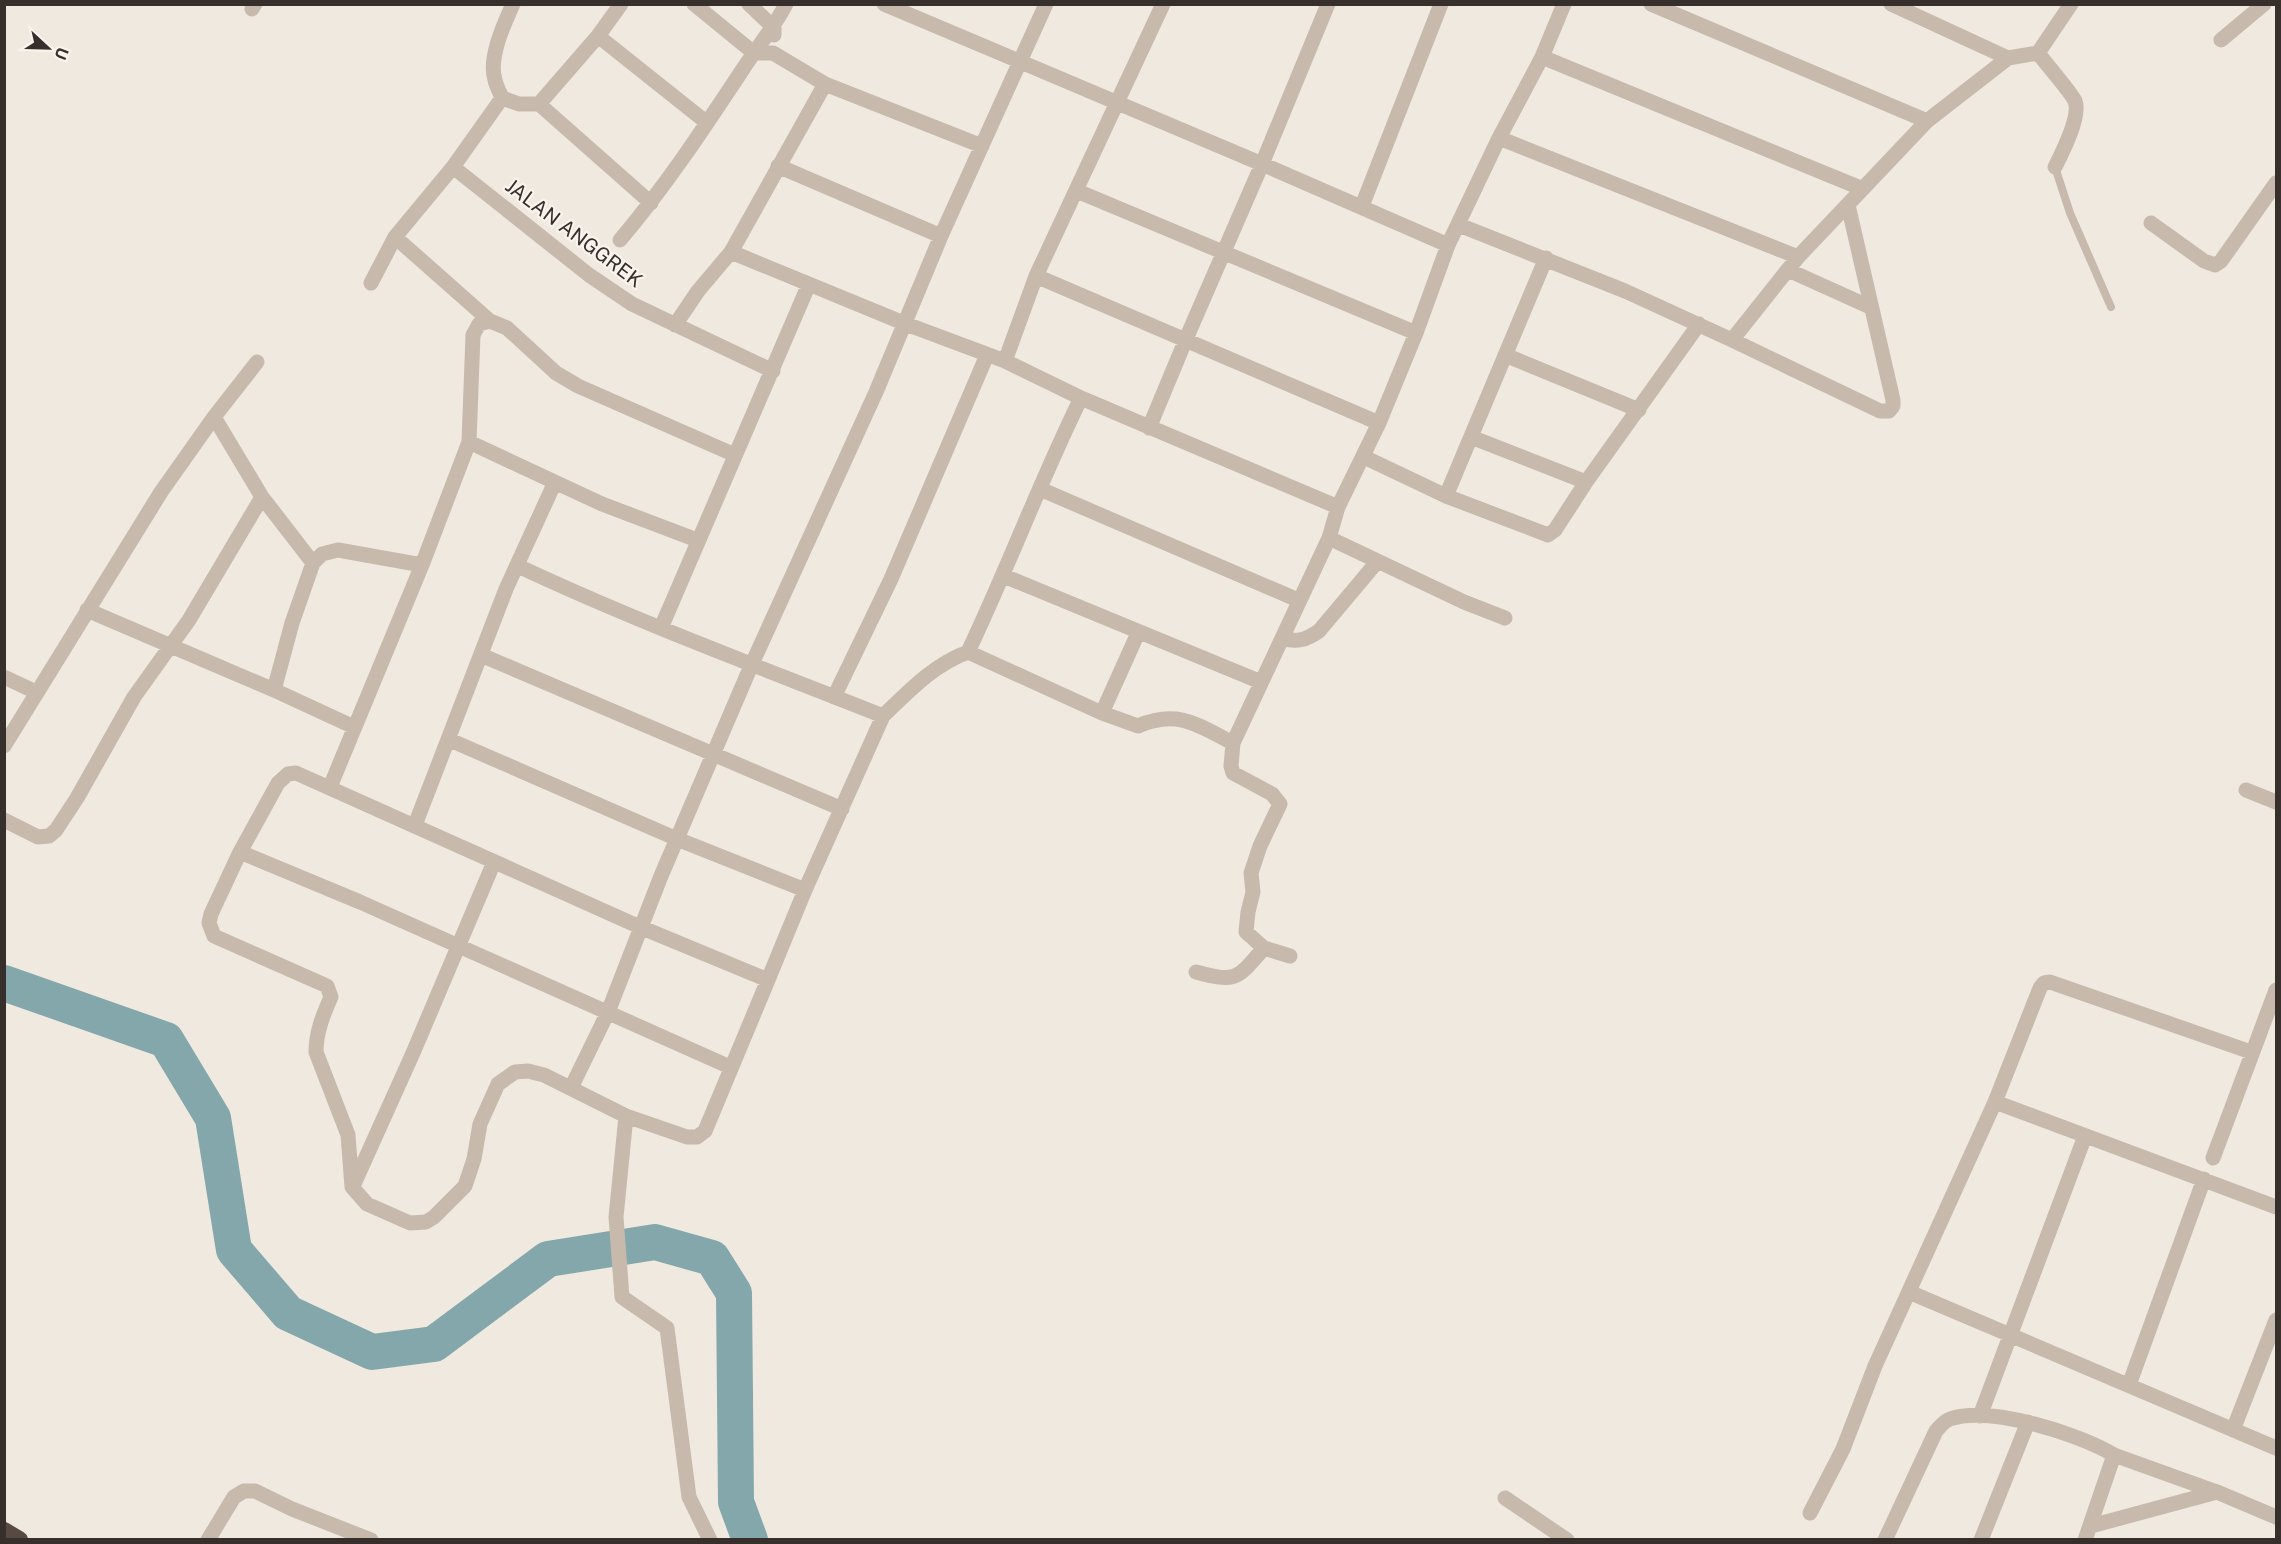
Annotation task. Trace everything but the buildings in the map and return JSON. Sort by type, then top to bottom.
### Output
[{"type":"highway","points":[[4,1531],[19,1539]]},
{"type":"street","points":[[513,4],[502,28],[496,51],[494,78],[502,98],[519,104],[539,104],[651,203]]},
{"type":"street","points":[[539,104],[598,36],[621,4]]},
{"type":"street","points":[[694,4],[754,53],[773,53],[825,84],[982,146]]},
{"type":"street","points":[[748,4],[774,28],[773,53]]},
{"type":"street","points":[[620,240],[651,203],[754,53],[774,28],[786,4]]},
{"type":"street","points":[[884,4],[920,11],[1020,62],[1362,206],[1448,245]]},
{"type":"street","points":[[571,1088],[608,1012],[640,927],[751,666],[906,324],[941,236],[1046,4]]},
{"type":"street","points":[[1005,361],[1036,276],[1163,4]]},
{"type":"street","points":[[1149,428],[1185,339],[1263,164],[1328,4]]},
{"type":"street","points":[[1362,206],[1441,4]]},
{"type":"street","points":[[1290,956],[1264,948],[1246,932],[1253,892],[1250,877],[1260,846],[1280,804],[1272,794],[1233,773],[1231,766],[1233,743],[1329,538],[1338,507],[1379,423],[1416,333],[1448,245],[1499,138],[1542,57],[1564,4]]},
{"type":"street","points":[[1651,4],[1927,121]]},
{"type":"street","points":[[1891,4],[2008,58]]},
{"type":"street","points":[[1732,340],[1798,257],[1927,121],[2008,58],[2038,54],[2071,4]]},
{"type":"street","points":[[2221,40],[2264,4]]},
{"type":"street","points":[[598,36],[706,122]]},
{"type":"street","points":[[2038,54],[2075,101],[2076,111],[2070,134],[2055,167]]},
{"type":"street","points":[[1542,57],[1863,189]]},
{"type":"street","points":[[675,325],[698,291],[731,252],[825,84]]},
{"type":"street","points":[[371,283],[395,237],[453,166],[502,98]]},
{"type":"street","points":[[1499,138],[1798,257]]},
{"type":"street","name":"JALAN ANGGREK","points":[[453,166],[589,275],[632,304],[773,371]]},
{"type":"street","points":[[778,166],[941,236]]},
{"type":"street","points":[[2151,223],[2204,261],[2215,265],[2221,261],[2277,183]]},
{"type":"street","points":[[1077,191],[1416,333]]},
{"type":"street","points":[[1459,225],[1546,258],[1699,324],[1880,411],[1889,411],[1893,406],[1893,400],[1848,205]]},
{"type":"street","points":[[395,237],[490,321],[507,328],[556,373],[578,386],[735,455]]},
{"type":"street","points":[[731,252],[906,324],[1005,361],[1149,428],[1338,507]]},
{"type":"street","points":[[1446,496],[1546,258]]},
{"type":"street","points":[[1788,270],[1870,307]]},
{"type":"street","points":[[1036,276],[1379,423]]},
{"type":"street","points":[[661,628],[809,284]]},
{"type":"street","points":[[330,787],[422,565],[469,442],[473,335],[478,324],[490,321]]},
{"type":"street","points":[[1364,457],[1446,496],[1548,535],[1556,530],[1586,482],[1699,324]]},
{"type":"street","points":[[834,697],[891,579],[987,355]]},
{"type":"street","points":[[1505,355],[1639,410]]},
{"type":"street","points":[[4,746],[161,492],[214,417],[257,362]]},
{"type":"street","points":[[968,652],[1004,576],[1054,453],[1081,398]]},
{"type":"street","points":[[214,417],[262,497],[313,564]]},
{"type":"street","points":[[1471,437],[1586,482]]},
{"type":"street","points":[[469,442],[602,504],[698,540]]},
{"type":"street","points":[[416,825],[506,589],[555,482]]},
{"type":"street","points":[[1040,489],[1298,600]]},
{"type":"street","points":[[4,820],[38,837],[49,836],[56,830],[77,798],[134,697],[202,599],[262,497]]},
{"type":"street","points":[[1329,538],[1464,602],[1505,618]]},
{"type":"street","points":[[274,690],[292,623],[313,564],[322,554],[338,550],[422,565]]},
{"type":"street","points":[[1283,639],[1296,642],[1308,639],[1319,631],[1377,562]]},
{"type":"street","points":[[518,566],[552,583],[751,666],[883,716]]},
{"type":"street","points":[[1004,576],[1261,682]]},
{"type":"street","points":[[87,610],[172,645],[354,727]]},
{"type":"street","points":[[1102,713],[1138,633]]},
{"type":"street","points":[[768,980],[640,927],[296,773],[288,774],[278,783],[240,852],[209,922],[214,936],[327,986],[331,997],[321,1019],[316,1052],[348,1135],[352,1187],[367,1204],[410,1223],[426,1222],[450,1203],[465,1186],[474,1159],[480,1124],[498,1084],[515,1072],[528,1071],[544,1075],[626,1116],[687,1137],[696,1137],[705,1131],[730,1067],[768,980],[805,890],[883,716],[925,675],[954,657],[968,652],[1102,713],[1138,726],[1151,720],[1171,718],[1187,721],[1233,743]]},
{"type":"street","points":[[480,655],[842,809]]},
{"type":"street","points":[[4,677],[36,692]]},
{"type":"street","points":[[450,740],[677,838],[805,890]]},
{"type":"street","points":[[2246,790],[2277,802]]},
{"type":"street","points":[[240,852],[360,902],[730,1067]]},
{"type":"street","points":[[352,1187],[494,862]]},
{"type":"street","points":[[1196,972],[1223,980],[1242,973],[1264,948]]},
{"type":"street","points":[[1810,1513],[1843,1449],[1875,1365],[1995,1102],[2044,983],[2050,982],[2251,1052]]},
{"type":"street","points":[[2213,1158],[2251,1052],[2277,990]]},
{"type":"street","points":[[1995,1102],[2277,1207]]},
{"type":"street","points":[[626,1116],[616,1217],[622,1297],[667,1328],[688,1497],[710,1539]]},
{"type":"street","points":[[1980,1416],[2085,1136]]},
{"type":"street","points":[[2129,1385],[2204,1179]]},
{"type":"street","points":[[1909,1292],[2277,1448]]},
{"type":"street","points":[[2233,1430],[2277,1320]]},
{"type":"street","points":[[1885,1539],[1936,1431],[1949,1419],[1980,1416],[2028,1422],[2063,1433],[2114,1455],[2217,1492],[2277,1517]]},
{"type":"street","points":[[1981,1539],[2028,1422]]},
{"type":"street","points":[[2088,1533],[2114,1455]]},
{"type":"street","points":[[208,1539],[234,1497],[244,1491],[255,1491],[292,1509],[371,1539]]},
{"type":"street","points":[[2088,1533],[2217,1492]]},
{"type":"street","points":[[1505,1498],[1568,1539]]},
{"type":"lane","points":[[2055,167],[2070,213],[2111,307]]},
{"type":"waterway","points":[[4,983],[166,1040],[213,1118],[234,1250],[288,1313],[372,1352],[434,1344],[548,1259],[655,1242],[712,1258],[734,1293],[736,1502],[750,1540]]}]
